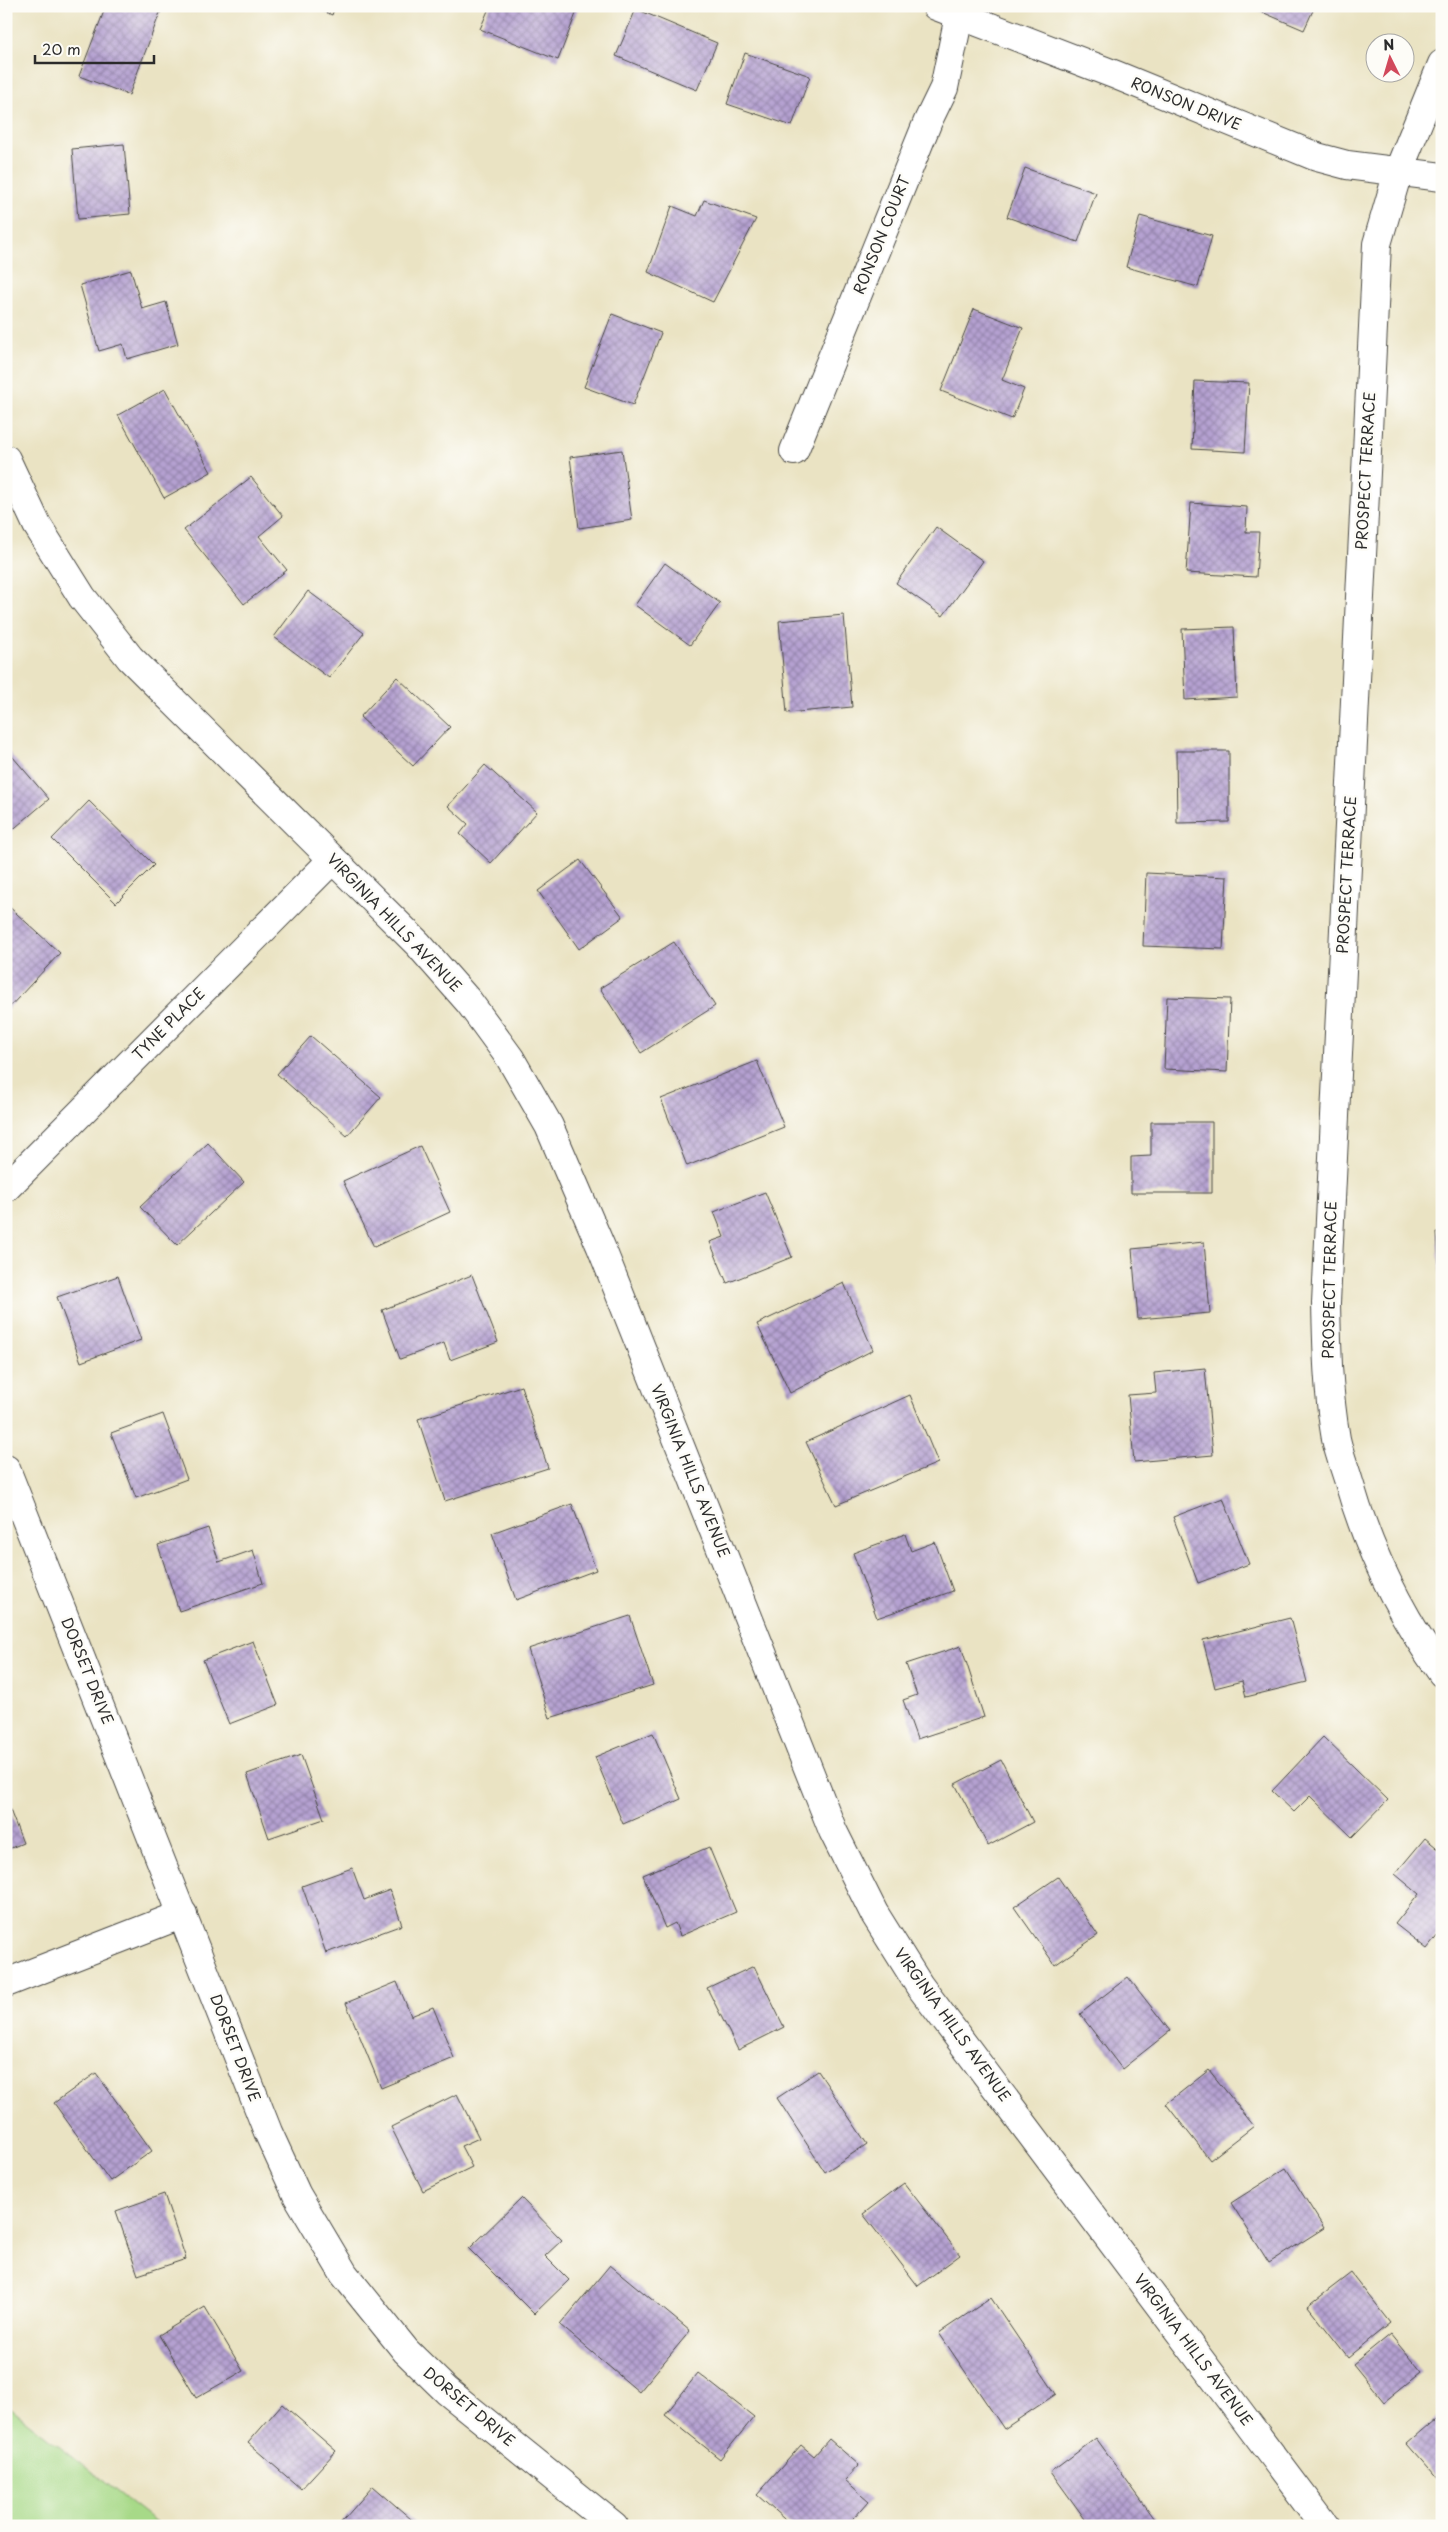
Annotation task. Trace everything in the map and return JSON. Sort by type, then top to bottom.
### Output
[{"type":"street","name":"RONSON DRIVE","points":[[948,11],[1116,75],[1317,157],[1347,164],[1442,177]]},
{"type":"street","name":"RONSON COURT","points":[[794,451],[928,121],[944,88],[948,11]]},
{"type":"street","name":"PROSPECT TERRACE","points":[[1442,64],[1398,172],[1377,244],[1326,1303],[1328,1378],[1336,1440],[1360,1521],[1378,1566],[1397,1603],[1442,1673]]},
{"type":"street","name":"VIRGINIA HILLS AVENUE","points":[[6,458],[37,525],[82,597],[130,658],[418,944],[469,1002],[510,1058],[549,1126],[605,1257],[833,1831],[874,1913],[925,1993],[1325,2526]]},
{"type":"street","name":"TYNE PLACE","points":[[6,1188],[332,860]]},
{"type":"street","name":"DORSET DRIVE","points":[[6,1469],[268,2132],[297,2195],[344,2274],[406,2351],[446,2391],[614,2526]]},
{"type":"street","points":[[6,1983],[183,1914]]},
{"type":"green space","points":[[6,2405],[161,2526],[6,2526]]},
{"type":"building","points":[[106,6],[151,6],[161,10],[129,95],[79,76]]},
{"type":"building","points":[[312,6],[335,6],[332,15]]},
{"type":"building","points":[[490,6],[579,6],[558,60],[480,29]]},
{"type":"building","points":[[1248,6],[1315,6],[1304,30]]},
{"type":"building","points":[[636,9],[717,43],[697,90],[616,56]]},
{"type":"building","points":[[745,53],[810,76],[792,126],[727,104]]},
{"type":"building","points":[[124,144],[130,214],[78,219],[72,149]]},
{"type":"building","points":[[1025,168],[1096,193],[1078,242],[1007,217]]},
{"type":"building","points":[[704,200],[756,219],[713,302],[648,272],[672,206],[697,216]]},
{"type":"building","points":[[1140,216],[1212,236],[1198,287],[1126,267]]},
{"type":"building","points":[[131,270],[142,309],[166,302],[178,344],[127,359],[123,344],[99,351],[80,285]]},
{"type":"building","points":[[974,309],[1023,328],[1002,380],[1024,389],[1012,419],[941,391]]},
{"type":"building","points":[[612,314],[661,333],[633,405],[584,387]]},
{"type":"building","points":[[1195,381],[1249,383],[1245,452],[1192,449]]},
{"type":"building","points":[[165,389],[211,472],[164,498],[118,415]]},
{"type":"building","points":[[622,450],[632,520],[579,528],[570,457]]},
{"type":"building","points":[[251,477],[283,516],[259,536],[287,570],[244,604],[184,530]]},
{"type":"building","points":[[1191,503],[1247,507],[1246,532],[1259,532],[1256,577],[1186,573]]},
{"type":"building","points":[[936,527],[983,561],[943,616],[896,583]]},
{"type":"building","points":[[665,563],[720,603],[690,645],[635,605]]},
{"type":"building","points":[[308,591],[364,633],[329,678],[274,637]]},
{"type":"building","points":[[844,615],[852,707],[787,713],[779,621]]},
{"type":"building","points":[[1234,627],[1237,697],[1185,700],[1182,629]]},
{"type":"building","points":[[397,677],[450,727],[413,766],[360,717]]},
{"type":"building","points":[[6,749],[49,799],[10,832],[6,828]]},
{"type":"building","points":[[1176,751],[1229,751],[1229,822],[1177,823]]},
{"type":"building","points":[[485,765],[537,812],[491,863],[460,834],[468,824],[448,806]]},
{"type":"building","points":[[89,801],[154,865],[116,903],[52,839]]},
{"type":"building","points":[[580,860],[623,917],[579,949],[538,891]]},
{"type":"building","points":[[1146,873],[1227,877],[1223,949],[1143,946]]},
{"type":"building","points":[[6,904],[60,953],[6,1011]]},
{"type":"building","points":[[674,942],[715,1006],[641,1053],[600,988]]},
{"type":"building","points":[[1167,997],[1230,999],[1227,1072],[1164,1069]]},
{"type":"building","points":[[311,1036],[381,1097],[347,1136],[277,1074]]},
{"type":"building","points":[[757,1061],[784,1127],[687,1166],[661,1099]]},
{"type":"building","points":[[1151,1122],[1212,1122],[1212,1193],[1131,1193],[1131,1157],[1151,1156]]},
{"type":"building","points":[[208,1143],[244,1182],[177,1245],[140,1207]]},
{"type":"building","points":[[420,1146],[450,1212],[374,1247],[343,1181]]},
{"type":"building","points":[[765,1192],[792,1257],[727,1283],[710,1242],[724,1237],[714,1212]]},
{"type":"building","points":[[1437,1233],[1442,1233],[1442,1276],[1440,1276]]},
{"type":"building","points":[[1204,1242],[1210,1313],[1138,1319],[1132,1249]]},
{"type":"building","points":[[472,1275],[498,1342],[450,1360],[444,1343],[400,1359],[382,1310]]},
{"type":"building","points":[[118,1276],[141,1340],[81,1362],[57,1297]]},
{"type":"building","points":[[844,1283],[873,1350],[790,1393],[757,1324]]},
{"type":"building","points":[[1205,1368],[1213,1455],[1134,1462],[1128,1395],[1156,1393],[1154,1373]]},
{"type":"building","points":[[521,1386],[548,1468],[445,1501],[418,1419]]},
{"type":"building","points":[[910,1395],[938,1463],[836,1505],[806,1442]]},
{"type":"building","points":[[163,1414],[187,1479],[136,1498],[111,1433]]},
{"type":"building","points":[[1223,1498],[1249,1564],[1198,1583],[1173,1517]]},
{"type":"building","points":[[572,1504],[596,1570],[516,1600],[492,1533]]},
{"type":"building","points":[[208,1528],[219,1562],[253,1550],[263,1583],[179,1611],[158,1545]]},
{"type":"building","points":[[905,1534],[911,1551],[935,1542],[953,1591],[877,1618],[853,1553]]},
{"type":"building","points":[[630,1616],[653,1685],[550,1718],[528,1649]]},
{"type":"building","points":[[1290,1618],[1307,1682],[1246,1697],[1242,1681],[1215,1688],[1203,1640]]},
{"type":"building","points":[[253,1641],[278,1705],[229,1724],[203,1660]]},
{"type":"building","points":[[961,1646],[984,1717],[917,1739],[903,1700],[917,1695],[906,1664]]},
{"type":"building","points":[[653,1733],[681,1799],[623,1824],[595,1757]]},
{"type":"building","points":[[1323,1737],[1388,1800],[1352,1837],[1310,1796],[1294,1812],[1272,1791]]},
{"type":"building","points":[[301,1755],[324,1819],[269,1838],[247,1774]]},
{"type":"building","points":[[1001,1760],[1033,1822],[988,1846],[955,1784]]},
{"type":"building","points":[[6,1800],[23,1843],[6,1850]]},
{"type":"building","points":[[1425,1838],[1442,1852],[1442,1930],[1427,1949],[1395,1924],[1419,1894],[1395,1874]]},
{"type":"building","points":[[709,1847],[736,1912],[680,1936],[675,1923],[665,1928],[643,1875]]},
{"type":"building","points":[[352,1868],[364,1900],[390,1890],[402,1925],[326,1953],[302,1886]]},
{"type":"building","points":[[1058,1877],[1098,1935],[1055,1965],[1014,1907]]},
{"type":"building","points":[[754,1966],[784,2027],[738,2050],[707,1988]]},
{"type":"building","points":[[1128,1977],[1170,2031],[1122,2069],[1080,2014]]},
{"type":"building","points":[[397,1982],[411,2016],[433,2007],[454,2058],[381,2088],[346,2003]]},
{"type":"building","points":[[1209,2070],[1254,2126],[1210,2160],[1166,2104]]},
{"type":"building","points":[[818,2071],[867,2144],[825,2172],[777,2098]]},
{"type":"building","points":[[96,2073],[152,2151],[110,2181],[54,2103]]},
{"type":"building","points":[[457,2094],[479,2138],[461,2146],[472,2167],[423,2191],[391,2127]]},
{"type":"building","points":[[1286,2168],[1324,2228],[1269,2263],[1231,2203]]},
{"type":"building","points":[[904,2183],[960,2255],[918,2286],[863,2214]]},
{"type":"building","points":[[164,2194],[186,2259],[138,2275],[116,2211]]},
{"type":"building","points":[[521,2198],[562,2240],[545,2256],[569,2280],[534,2314],[469,2249]]},
{"type":"building","points":[[610,2265],[690,2331],[639,2392],[560,2325]]},
{"type":"building","points":[[1351,2273],[1390,2323],[1348,2357],[1308,2306]]},
{"type":"building","points":[[991,2298],[1056,2394],[1004,2429],[939,2333]]},
{"type":"building","points":[[205,2307],[243,2371],[196,2398],[159,2335]]},
{"type":"building","points":[[1390,2334],[1421,2372],[1384,2402],[1353,2364]]},
{"type":"building","points":[[698,2373],[754,2417],[720,2459],[665,2415]]},
{"type":"building","points":[[282,2404],[336,2451],[301,2489],[248,2443]]},
{"type":"building","points":[[1442,2414],[1442,2484],[1407,2444]]},
{"type":"building","points":[[1096,2438],[1160,2526],[1090,2526],[1051,2472]]},
{"type":"building","points":[[829,2439],[859,2465],[845,2480],[869,2501],[847,2526],[792,2526],[757,2495],[801,2445],[814,2456]]},
{"type":"building","points":[[373,2486],[419,2526],[338,2526]]}]
